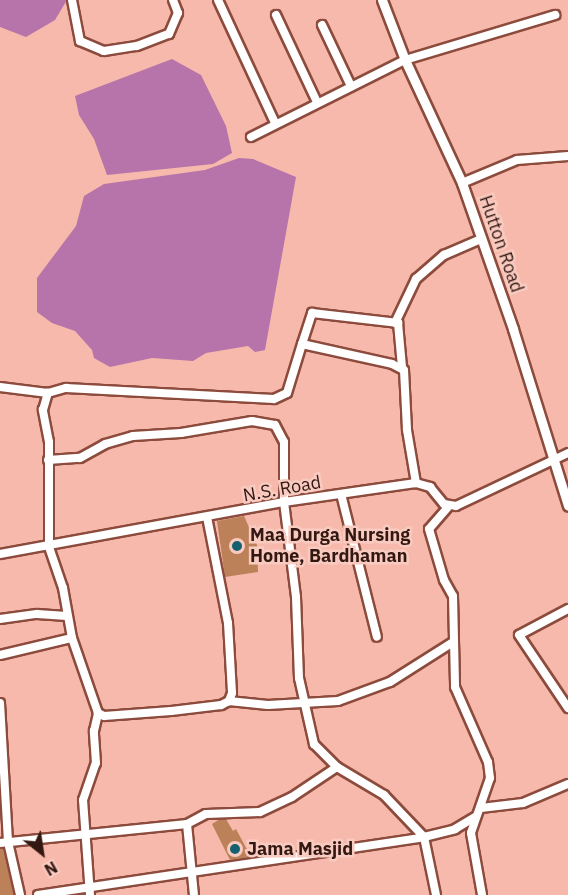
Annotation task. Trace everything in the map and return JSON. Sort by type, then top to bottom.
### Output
[{"type":"street","points":[[72,0],[81,41],[104,51],[137,46],[169,34],[178,13],[173,0]]},
{"type":"street","points":[[218,0],[275,123]]},
{"type":"street","name":"Hutton Road","points":[[382,0],[405,60],[462,183],[552,458],[566,492],[568,506]]},
{"type":"street","points":[[276,15],[317,102]]},
{"type":"street","points":[[251,137],[405,60],[555,15]]},
{"type":"street","points":[[322,25],[351,86]]},
{"type":"street","points":[[462,183],[517,160],[568,156]]},
{"type":"street","points":[[395,323],[416,279],[444,255],[481,239]]},
{"type":"street","points":[[0,387],[48,393],[66,388],[274,399],[287,393],[312,313],[395,323],[401,326],[402,366],[416,483],[430,487],[449,506]]},
{"type":"street","points":[[302,344],[402,366]]},
{"type":"street","points":[[48,393],[43,410],[48,460],[49,547],[63,588],[72,638],[98,713],[94,731],[96,763],[83,800],[90,892]]},
{"type":"street","points":[[48,460],[80,458],[105,444],[133,436],[265,421],[280,431],[284,442],[284,502],[296,597],[296,649],[303,701],[314,744],[337,767],[384,795],[424,837],[436,895]]},
{"type":"street","points":[[483,895],[472,850],[475,817],[481,807],[490,777],[488,762],[455,687],[453,596],[444,580],[429,529],[449,506],[463,504],[552,458],[568,453]]},
{"type":"street","name":"N.S. Road","points":[[0,554],[49,547],[284,502],[416,483]]},
{"type":"street","points":[[341,494],[377,637]]},
{"type":"street","points":[[207,517],[228,623],[232,693],[229,701]]},
{"type":"street","points":[[568,609],[519,635],[568,708]]},
{"type":"street","points":[[0,620],[37,614],[67,616]]},
{"type":"street","points":[[0,655],[72,638]]},
{"type":"street","points":[[98,713],[104,716],[160,712],[220,705],[229,701],[268,705],[303,701],[338,701],[390,682],[453,642]]},
{"type":"street","points":[[0,703],[4,843],[20,895]]},
{"type":"street","points":[[4,843],[187,824],[206,814],[248,814],[274,808],[337,767]]},
{"type":"street","points":[[481,807],[523,803],[568,784]]},
{"type":"street","points":[[38,895],[90,892],[192,873],[424,837],[455,829],[475,817]]},
{"type":"street","points":[[187,824],[194,895]]},
{"type":"shaded area","points":[[0,0],[67,0],[55,20],[26,37],[0,27]]},
{"type":"shaded area","points":[[172,59],[201,75],[226,126],[232,153],[213,164],[107,175],[94,139],[79,115],[75,96]]},
{"type":"shaded area","points":[[239,158],[253,159],[296,177],[265,350],[255,352],[248,346],[206,353],[193,361],[152,358],[110,367],[94,358],[92,350],[75,331],[52,323],[37,312],[37,278],[76,226],[84,196],[104,184],[205,170]]},
{"type":"building","points":[[244,516],[257,545],[258,572],[225,577],[217,521]]},
{"type":"building","name":"Jama Masjid","points":[[220,819],[226,819],[233,831],[236,829],[251,857],[230,860],[212,824]]},
{"type":"building","points":[[0,849],[3,849],[14,895],[0,895]]},
{"type":"place","name":"Maa Durga Nursing Home, Bardhaman","points":[[237,546]]},
{"type":"place","name":"Jama Masjid","points":[[235,849]]}]
